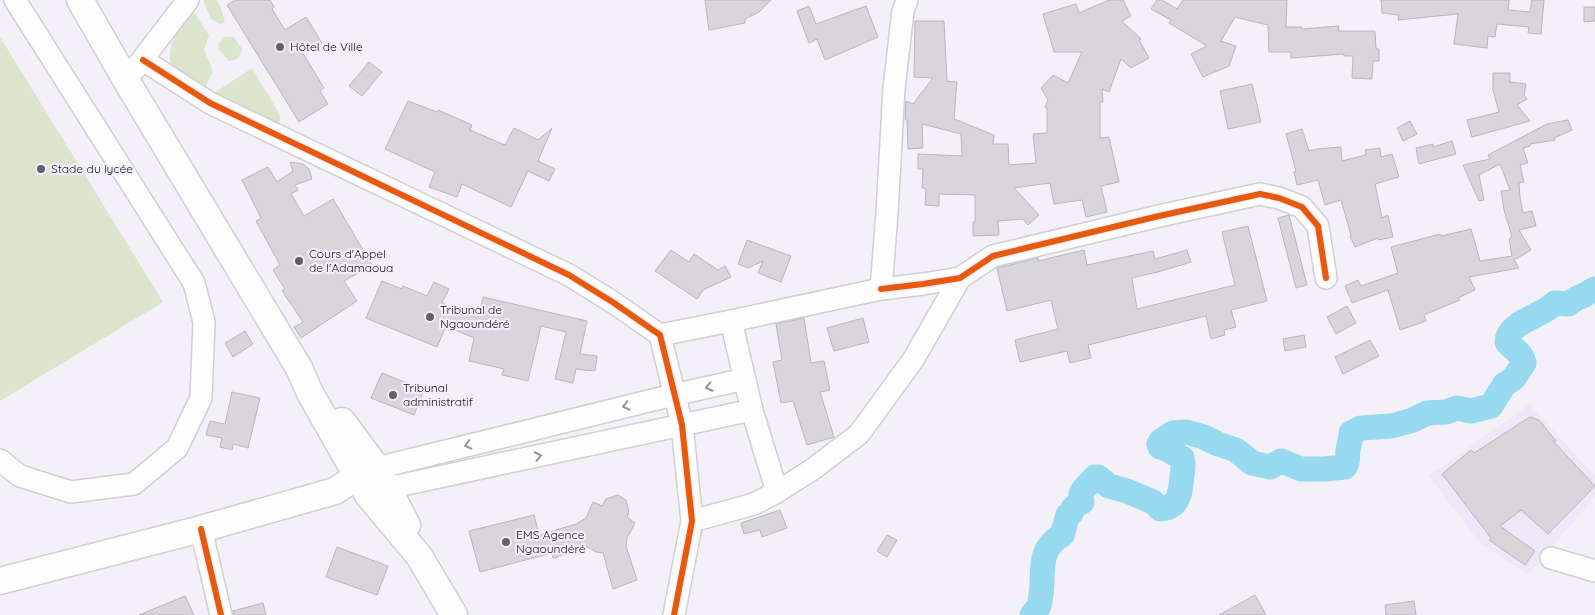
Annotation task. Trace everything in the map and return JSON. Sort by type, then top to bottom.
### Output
[{"type":"main road","points":[[80,0],[299,368],[317,387],[454,615]]},
{"type":"main road","points":[[0,581],[373,481]]},
{"type":"street","points":[[0,460],[20,476],[71,492],[134,484],[178,448],[200,398],[204,322],[194,283],[15,0]]},
{"type":"street","points":[[126,80],[188,0]]},
{"type":"street","points":[[881,289],[894,88],[903,11],[907,0]]},
{"type":"street","points":[[143,60],[210,103],[569,276],[614,302],[660,336],[682,425],[692,521],[674,615]]},
{"type":"street","points":[[660,336],[881,289],[960,278],[993,256],[1260,194],[1287,201],[1302,207],[1308,213],[1318,226],[1326,278]]},
{"type":"street","points":[[692,521],[754,504],[813,469],[860,434],[913,360],[960,278]]},
{"type":"street","points":[[731,322],[752,410],[776,492]]},
{"type":"street","points":[[373,481],[674,395],[745,379]]},
{"type":"street","points":[[373,481],[682,425],[752,410]]},
{"type":"street","points":[[201,528],[221,615]]},
{"type":"street","points":[[1551,558],[1595,571]]},
{"type":"shaded area","points":[[1529,404],[1595,476],[1595,496],[1528,575],[1479,542],[1429,476]]},
{"type":"green space","points":[[203,0],[216,0],[220,5],[225,22],[220,24],[211,19]]},
{"type":"green space","points":[[193,11],[209,35],[204,50],[213,71],[205,88],[173,69],[170,62],[171,46],[174,38]]},
{"type":"green space","name":"Stade du lycée","points":[[0,37],[163,302],[0,401]]},
{"type":"green space","points":[[225,37],[234,37],[242,49],[239,56],[234,60],[229,61],[218,49],[219,43]]},
{"type":"green space","points":[[252,68],[280,115],[280,121],[277,123],[270,123],[214,93]]},
{"type":"building","points":[[235,0],[270,0],[274,7],[272,9],[285,30],[306,17],[322,43],[308,52],[296,42],[324,88],[320,91],[328,104],[299,122],[227,5]]},
{"type":"building","points":[[705,0],[771,0],[759,12],[745,19],[745,23],[709,30]]},
{"type":"building","points":[[1109,0],[1123,0],[1131,16],[1122,21],[1141,39],[1139,40],[1149,58],[1131,68],[1121,59],[1109,92],[1102,89],[1103,102],[1100,102],[1100,138],[1109,137],[1119,182],[1101,186],[1107,212],[1086,217],[1082,200],[1054,204],[1050,183],[1014,188],[1039,215],[1028,225],[1023,219],[998,221],[999,235],[973,236],[975,195],[939,194],[939,206],[925,205],[926,189],[922,188],[923,169],[918,169],[918,154],[962,156],[961,134],[922,124],[923,148],[908,149],[907,120],[905,119],[906,101],[913,104],[933,78],[914,77],[915,21],[944,21],[947,81],[957,82],[954,119],[994,135],[993,144],[1008,144],[1009,165],[1036,163],[1033,134],[1047,133],[1047,108],[1045,107],[1048,100],[1041,88],[1053,75],[1068,83],[1082,52],[1054,52],[1043,14],[1076,4],[1079,13]]},
{"type":"building","points":[[1157,0],[1162,0],[1177,9],[1183,0],[1287,0],[1286,27],[1302,27],[1302,29],[1339,26],[1338,31],[1375,31],[1376,49],[1379,49],[1379,61],[1373,61],[1372,79],[1352,78],[1353,56],[1344,56],[1344,54],[1291,58],[1291,52],[1269,52],[1268,25],[1235,17],[1221,41],[1236,46],[1229,66],[1203,77],[1191,54],[1207,46],[1169,23],[1171,20],[1151,9]]},
{"type":"building","points":[[1381,0],[1509,0],[1508,10],[1530,12],[1532,0],[1544,0],[1541,34],[1528,33],[1529,27],[1497,24],[1495,37],[1488,36],[1487,48],[1454,44],[1458,14],[1398,20],[1399,15],[1382,13]]},
{"type":"building","points":[[809,6],[816,24],[866,6],[878,37],[825,60],[817,39],[809,43],[797,11]]},
{"type":"building","points":[[1584,7],[1595,7],[1595,21],[1584,22]]},
{"type":"building","points":[[369,62],[382,72],[362,96],[349,86]]},
{"type":"building","points":[[1493,73],[1510,73],[1510,82],[1526,84],[1524,95],[1527,99],[1517,105],[1530,121],[1472,137],[1467,120],[1499,112],[1493,90]]},
{"type":"building","points":[[1252,84],[1261,122],[1228,129],[1220,91]]},
{"type":"building","points":[[408,101],[437,112],[438,110],[472,125],[470,130],[505,145],[514,128],[538,140],[552,128],[538,161],[555,169],[549,181],[528,171],[511,207],[462,184],[457,197],[429,187],[435,172],[385,149]]},
{"type":"building","points":[[1568,120],[1572,130],[1554,138],[1555,140],[1530,144],[1530,146],[1523,148],[1528,163],[1520,165],[1524,182],[1519,183],[1520,198],[1523,213],[1532,211],[1536,226],[1519,230],[1531,250],[1514,260],[1519,268],[1469,277],[1475,290],[1458,298],[1460,300],[1424,315],[1426,321],[1400,330],[1388,290],[1352,303],[1345,286],[1358,280],[1361,286],[1398,273],[1391,247],[1440,234],[1441,236],[1471,229],[1480,261],[1512,256],[1509,239],[1512,237],[1504,210],[1501,191],[1510,190],[1500,164],[1479,175],[1484,200],[1479,201],[1463,165],[1490,159],[1488,155],[1547,124]]},
{"type":"building","points":[[1410,121],[1417,134],[1403,141],[1397,128]]},
{"type":"building","points":[[1302,129],[1309,151],[1341,147],[1342,161],[1366,155],[1365,150],[1380,148],[1381,157],[1392,154],[1399,177],[1375,184],[1382,218],[1388,215],[1393,237],[1378,240],[1378,238],[1355,247],[1350,236],[1341,200],[1325,205],[1318,180],[1297,185],[1294,172],[1296,171],[1286,134]]},
{"type":"building","points":[[1452,141],[1456,154],[1419,164],[1416,148],[1433,144],[1433,147]]},
{"type":"building","points":[[290,162],[303,164],[309,169],[312,179],[295,185],[298,190],[291,194],[304,216],[333,199],[372,265],[344,281],[357,301],[301,338],[294,327],[303,322],[282,291],[285,289],[273,270],[280,265],[256,221],[261,218],[242,180],[268,167],[277,182],[293,171]]},
{"type":"building","points":[[1289,215],[1307,285],[1296,288],[1278,218]]},
{"type":"building","points":[[1248,226],[1267,301],[1231,310],[1236,327],[1224,330],[1225,335],[1211,339],[1206,316],[1088,345],[1091,358],[1070,363],[1067,351],[1020,362],[1015,340],[1058,329],[1051,300],[1007,311],[997,268],[1084,250],[1087,265],[1153,251],[1155,259],[1187,250],[1191,262],[1132,278],[1137,309],[1235,285],[1222,232]]},
{"type":"building","points":[[747,240],[791,256],[781,282],[758,273],[763,261],[748,268],[738,264]]},
{"type":"building","points":[[671,250],[689,262],[694,254],[718,270],[725,266],[731,277],[703,290],[697,299],[655,271]]},
{"type":"building","points":[[382,281],[402,289],[403,286],[427,296],[434,282],[449,289],[442,303],[478,318],[483,297],[587,321],[580,354],[597,356],[595,371],[576,369],[573,383],[555,379],[566,332],[541,326],[528,381],[502,375],[504,369],[469,361],[474,338],[446,326],[437,347],[366,318]]},
{"type":"building","points":[[1347,306],[1356,323],[1336,334],[1327,317]]},
{"type":"building","points":[[804,318],[811,363],[824,361],[830,390],[820,392],[834,437],[807,445],[793,401],[781,403],[773,362],[782,360],[776,324]]},
{"type":"building","points":[[863,318],[869,342],[834,351],[827,328]]},
{"type":"building","points":[[245,331],[253,344],[233,357],[225,343]]},
{"type":"building","points":[[1304,335],[1306,347],[1285,351],[1283,339]]},
{"type":"building","points":[[1370,340],[1379,356],[1343,374],[1335,357]]},
{"type":"building","points":[[382,373],[424,390],[414,415],[371,398]]},
{"type":"building","points":[[232,392],[260,398],[248,448],[233,444],[232,450],[220,447],[222,438],[206,435],[210,421],[225,424]]},
{"type":"building","points":[[1530,417],[1539,420],[1556,441],[1553,441],[1595,486],[1548,534],[1521,510],[1500,526],[1535,551],[1525,565],[1489,540],[1491,538],[1442,474],[1471,450],[1474,453]]},
{"type":"building","points":[[618,495],[626,500],[629,512],[627,517],[635,523],[627,538],[626,546],[637,580],[613,589],[603,553],[596,552],[588,547],[553,558],[552,553],[480,572],[469,531],[534,515],[539,535],[576,524],[586,518],[593,502],[602,506],[606,499]]},
{"type":"building","points":[[780,510],[787,528],[762,537],[760,530],[744,534],[741,523]]},
{"type":"building","points":[[887,535],[897,540],[887,557],[877,551]]},
{"type":"building","points":[[337,547],[388,566],[377,595],[326,577]]},
{"type":"building","points":[[1255,595],[1266,615],[1219,615]]},
{"type":"building","points":[[185,596],[194,615],[139,615]]},
{"type":"building","points":[[1414,601],[1416,615],[1386,615],[1385,605]]},
{"type":"building","points":[[263,603],[266,615],[233,615],[233,611]]},
{"type":"waterway","points":[[1032,615],[1039,606],[1044,558],[1047,549],[1062,535],[1068,515],[1075,506],[1082,502],[1082,492],[1095,477],[1098,477],[1109,486],[1153,502],[1160,509],[1167,508],[1175,502],[1180,492],[1183,460],[1167,449],[1160,447],[1159,444],[1173,433],[1186,432],[1236,450],[1252,463],[1270,467],[1281,461],[1301,469],[1345,467],[1351,433],[1361,428],[1392,426],[1413,420],[1427,413],[1446,412],[1457,408],[1471,411],[1491,406],[1504,385],[1514,378],[1524,363],[1519,354],[1507,342],[1513,329],[1555,303],[1569,304],[1595,289]]},
{"type":"cycle path","points":[[143,60],[210,103],[569,275],[660,335],[682,425],[692,521],[674,615]]},
{"type":"cycle path","points":[[881,289],[960,278],[993,256],[1260,194],[1279,198],[1302,207],[1318,226],[1326,278]]},
{"type":"cycle path","points":[[201,529],[221,615]]},
{"type":"place","name":"Hôtel de Ville","points":[[280,47]]},
{"type":"place","name":"Stade du lycée","points":[[41,169]]},
{"type":"place","name":"Cours d'Appel de l'Adamaoua","points":[[299,261]]},
{"type":"place","name":"Tribunal de Ngaoundéré","points":[[430,317]]},
{"type":"place","name":"Tribunal administratif","points":[[393,395]]},
{"type":"place","name":"EMS Agence Ngaoundéré","points":[[506,542]]}]
